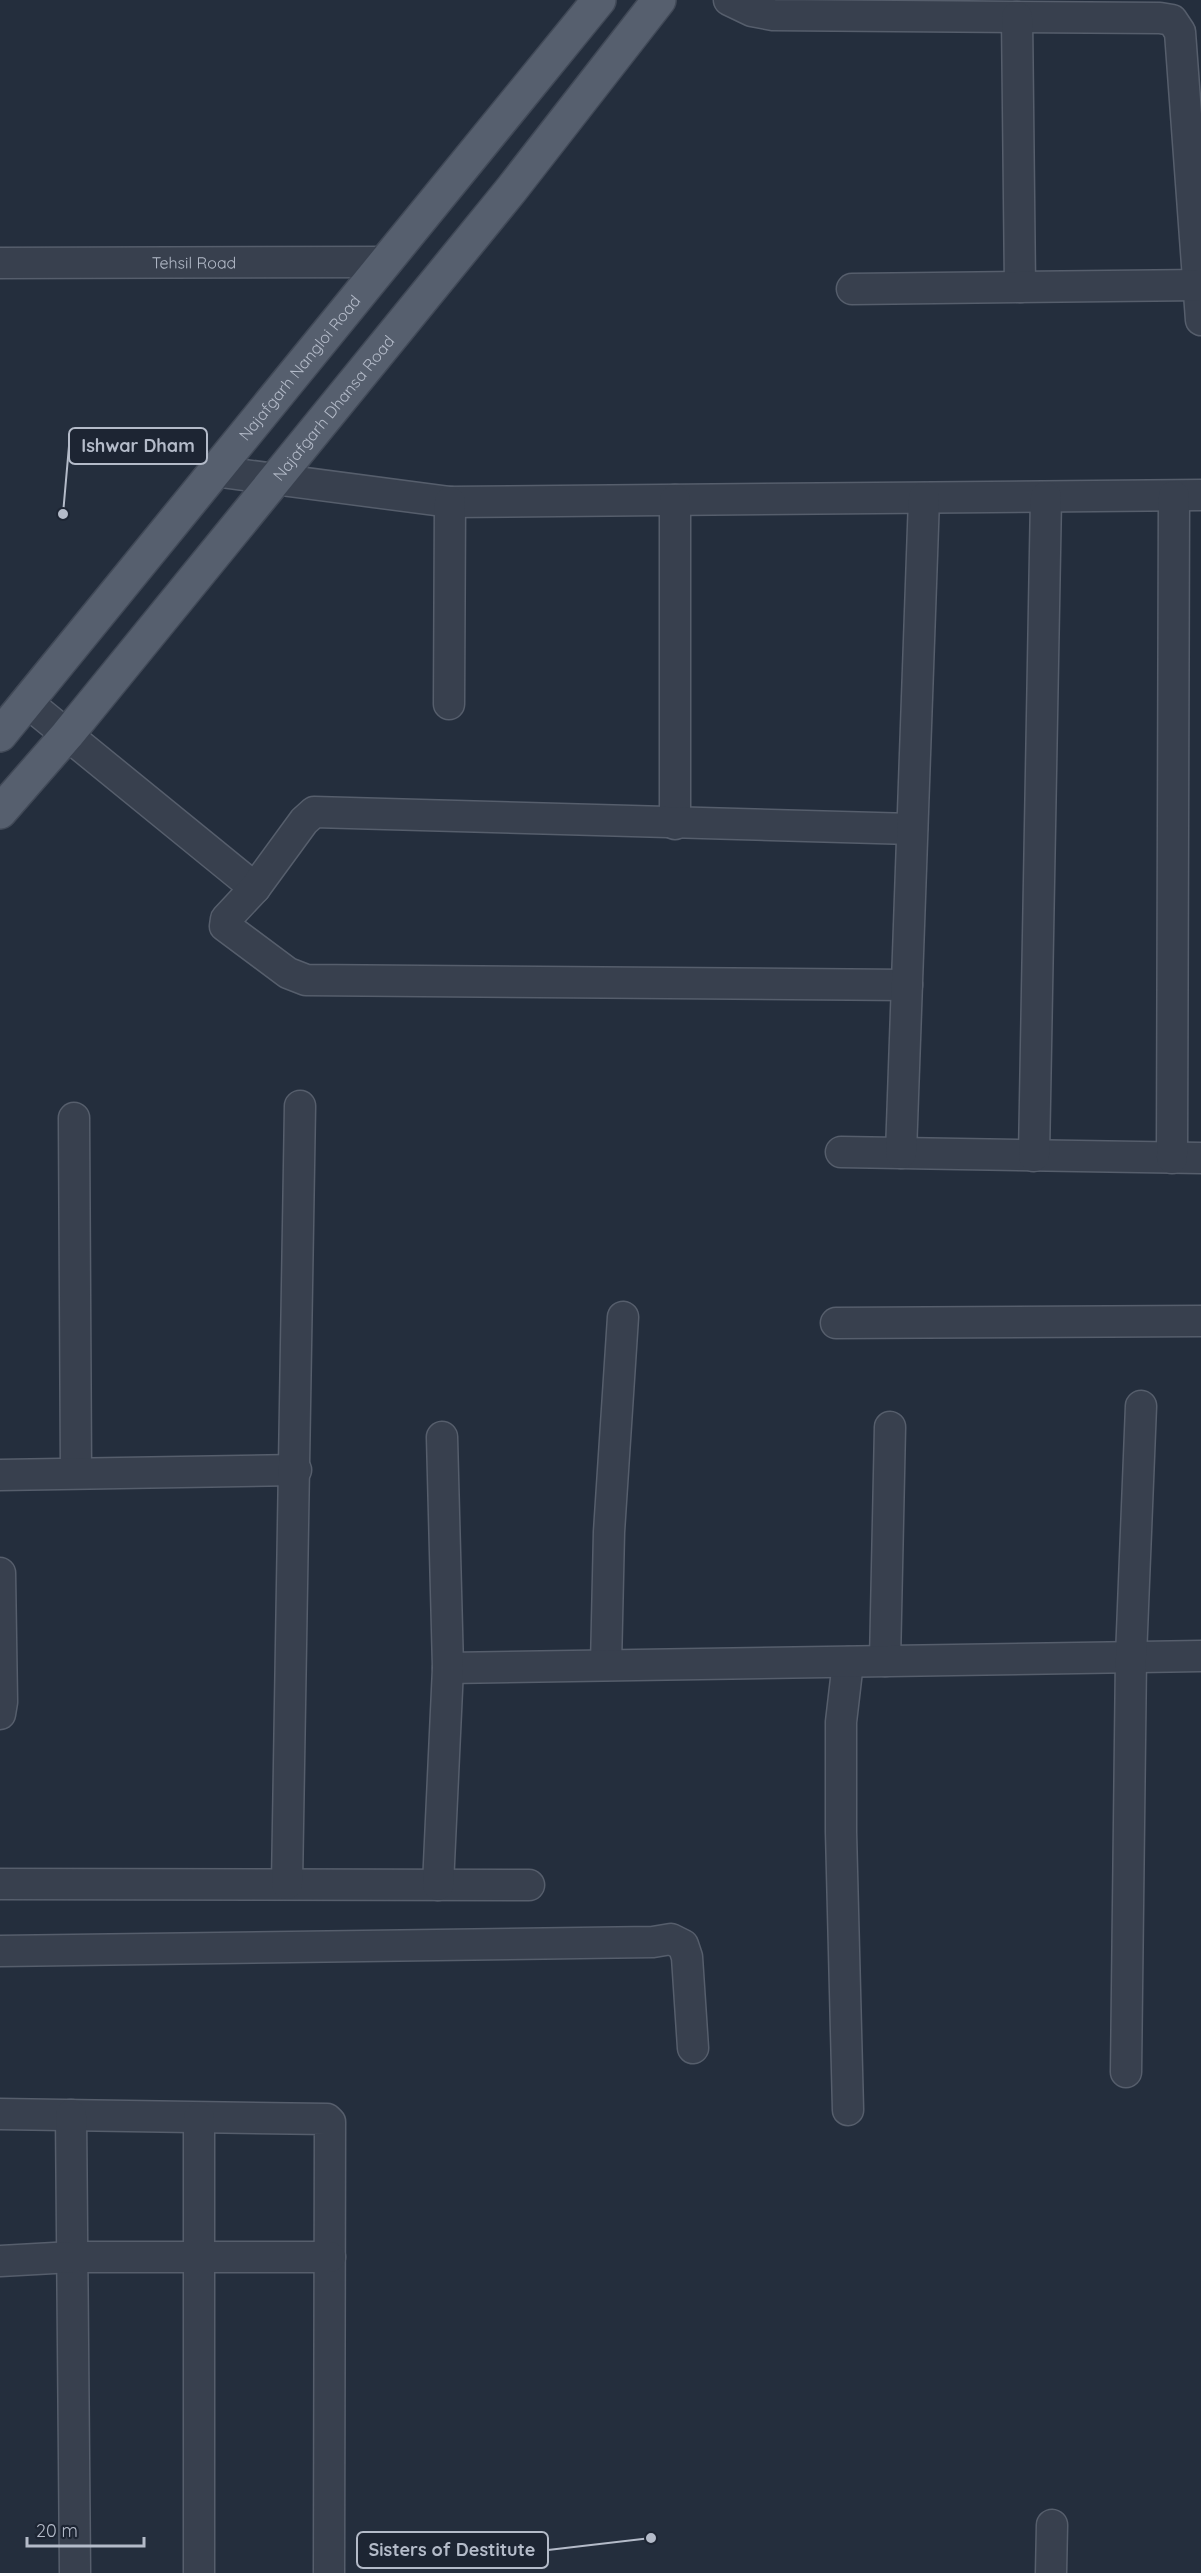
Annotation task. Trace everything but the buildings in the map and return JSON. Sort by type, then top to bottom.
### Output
[{"type":"main road","name":"Najafgarh Nangloi Road","points":[[0,735],[599,0]]},
{"type":"main road","name":"Najafgarh Dhansa Road","points":[[0,812],[67,735],[276,480],[511,190],[659,0]]},
{"type":"street","points":[[729,0],[752,11],[773,15],[1160,18],[1172,20],[1180,32],[1192,87],[1201,320]]},
{"type":"street","points":[[1017,17],[1020,287]]},
{"type":"street","name":"Tehsil Road","points":[[0,263],[387,262]]},
{"type":"street","points":[[852,289],[1200,285]]},
{"type":"street","points":[[214,471],[450,502],[1187,496],[1172,1158]]},
{"type":"street","points":[[1034,1156],[1046,497]]},
{"type":"street","points":[[901,1153],[924,498]]},
{"type":"street","points":[[675,500],[675,824]]},
{"type":"street","points":[[449,704],[450,502]]},
{"type":"street","points":[[28,703],[255,888]]},
{"type":"street","points":[[907,985],[306,980],[288,973],[225,926],[226,919],[255,888],[304,821],[314,812],[912,829]]},
{"type":"street","points":[[287,1884],[296,1470],[300,1106]]},
{"type":"street","points":[[74,1118],[76,1473]]},
{"type":"street","points":[[841,1152],[1201,1158]]},
{"type":"street","points":[[606,1665],[609,1532],[622,1317]]},
{"type":"street","points":[[836,1323],[1201,1321]]},
{"type":"street","points":[[1126,2072],[1131,1658],[1141,1406]]},
{"type":"street","points":[[885,1661],[890,1427]]},
{"type":"street","points":[[438,1885],[448,1668],[442,1437]]},
{"type":"street","points":[[0,1475],[296,1470]]},
{"type":"street","points":[[0,1573],[2,1702],[0,1714]]},
{"type":"street","points":[[448,1668],[1201,1656]]},
{"type":"street","points":[[848,1662],[841,1722],[848,2110]]},
{"type":"street","points":[[0,1884],[529,1885]]},
{"type":"street","points":[[0,1952],[653,1942],[671,1939],[683,1945],[687,1957],[693,2048]]},
{"type":"street","points":[[0,2114],[327,2119],[330,2122],[329,2573]]},
{"type":"street","points":[[71,2115],[75,2573]]},
{"type":"street","points":[[199,2118],[199,2573]]},
{"type":"street","points":[[0,2261],[72,2257],[330,2257]]},
{"type":"street","points":[[1051,2573],[1052,2524]]},
{"type":"place","name":"Ishwar Dham","points":[[63,514]]},
{"type":"place","name":"Sisters of Destitute","points":[[651,2538]]}]
